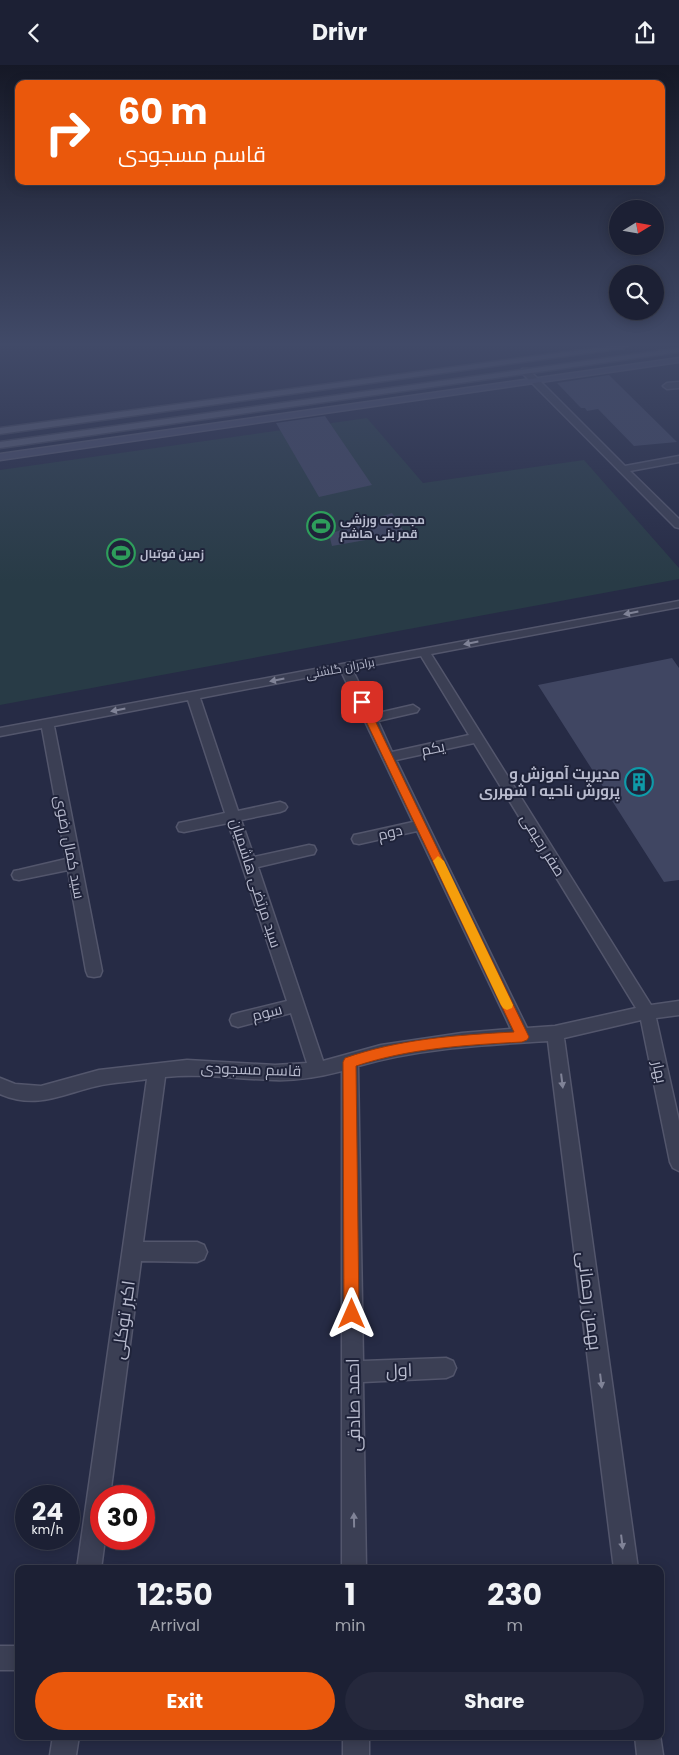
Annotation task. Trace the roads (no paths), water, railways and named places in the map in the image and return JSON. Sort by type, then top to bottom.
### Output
[{"type":"main road","points":[[0,431],[45,425]]},
{"type":"main road","points":[[0,445],[143,425]]},
{"type":"street","points":[[0,457],[226,425]]},
{"type":"street","points":[[579,425],[679,525]]},
{"type":"street","points":[[624,469],[679,459]]},
{"type":"street","name":"برادران گلشنی","points":[[0,732],[679,604]]},
{"type":"street","name":"صفر رحیمی","points":[[424,652],[648,1012]]},
{"type":"street","points":[[345,667],[522,1037]]},
{"type":"street","name":"سید مرتضی هاشمیان","points":[[193,696],[318,1070]]},
{"type":"street","points":[[370,719],[413,709]]},
{"type":"street","name":"سید کمال رضوی","points":[[47,723],[94,971]]},
{"type":"street","name":"یکم","points":[[388,757],[477,738]]},
{"type":"street","points":[[184,827],[280,807]]},
{"type":"street","name":"دوم","points":[[360,839],[421,825]]},
{"type":"street","points":[[249,864],[309,850]]},
{"type":"street","points":[[19,875],[73,863]]},
{"type":"street","name":"سوم","points":[[238,1020],[296,1005]]},
{"type":"street","name":"قاسم مسجودی","points":[[0,1087],[14,1092],[41,1094],[99,1078],[187,1067],[275,1073],[318,1070],[381,1052],[462,1040],[522,1037],[555,1033],[648,1012],[679,1008]]},
{"type":"street","name":"بهار","points":[[648,1012],[679,1162]]},
{"type":"street","name":"بهمن رحمانی","points":[[555,1033],[625,1565]]},
{"type":"street","name":"احمد صادقی","points":[[350,1062],[354,1565]]},
{"type":"street","name":"اکبر توکلی","points":[[90,1565],[157,1071]]},
{"type":"street","points":[[133,1251],[197,1252]]},
{"type":"street","name":"اول","points":[[352,1372],[446,1368]]},
{"type":"street","points":[[0,1658],[15,1658]]},
{"type":"street","points":[[63,1755],[65,1740]]},
{"type":"street","points":[[356,1740],[356,1755]]},
{"type":"street","points":[[648,1740],[650,1755]]},
{"type":"place","name":"مجموعه ورزشی قمر بنی هاشم","points":[[321,526]]},
{"type":"place","name":"زمین فوتبال","points":[[121,553]]},
{"type":"place","name":"مدیریت آموزش و پرورش ناحیه ۱ شهرری","points":[[639,782]]}]
